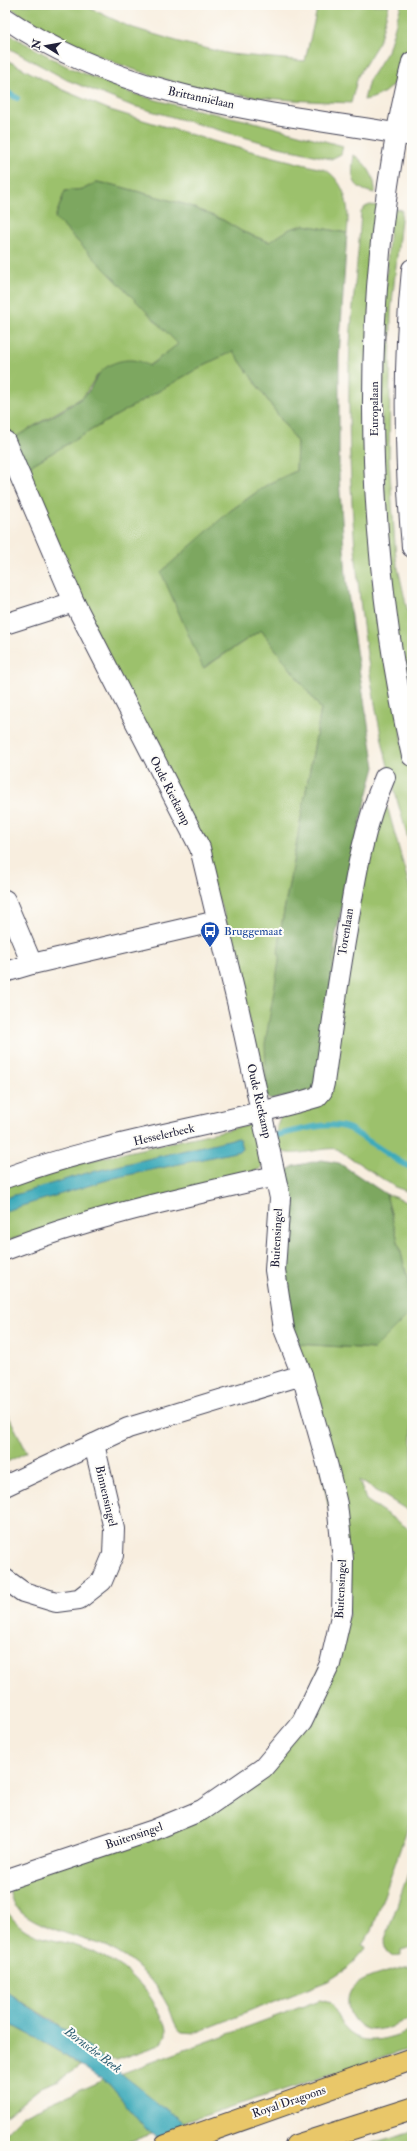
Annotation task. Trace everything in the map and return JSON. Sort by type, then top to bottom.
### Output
[{"type":"main road","name":"Royal Dragoons","points":[[166,2146],[412,2059]]},
{"type":"main road","points":[[296,2146],[412,2109]]},
{"type":"street","name":"Brittanniëlaan","points":[[5,18],[36,37],[88,64],[161,90],[202,100],[404,134]]},
{"type":"street","name":"Europalaan","points":[[412,62],[404,134],[385,201],[377,305],[374,370],[374,464],[379,545],[386,610],[399,694],[412,756]]},
{"type":"street","points":[[412,269],[406,352],[406,421],[412,547]]},
{"type":"street","name":"Oude Rietkamp","points":[[5,441],[74,602],[200,848],[238,1006],[274,1169]]},
{"type":"street","points":[[5,624],[74,602]]},
{"type":"street","name":"Torenlaan","points":[[322,1091],[354,884],[375,801],[386,777]]},
{"type":"street","points":[[5,900],[32,964]]},
{"type":"street","points":[[5,972],[32,964],[217,921]]},
{"type":"street","name":"Hesselerbeek","points":[[5,1178],[49,1162],[261,1113],[317,1097],[322,1091]]},
{"type":"street","points":[[5,1250],[43,1235],[274,1169]]},
{"type":"street","name":"Buitensingel","points":[[5,1880],[154,1830],[202,1810],[263,1768],[302,1722],[330,1664],[342,1612],[344,1559],[337,1504],[314,1413],[284,1329],[275,1270],[280,1198],[274,1169]]},
{"type":"street","points":[[5,1486],[128,1428],[302,1376]]},
{"type":"street","name":"Binnensingel","points":[[5,1579],[23,1592],[56,1602],[79,1599],[102,1581],[113,1555],[114,1529],[94,1444]]},
{"type":"green space","points":[[6,5],[83,5],[130,27],[183,43],[230,54],[305,61],[318,5],[389,5],[379,42],[358,76],[351,103],[262,98],[203,89],[173,82],[143,73],[86,50],[58,37]]},
{"type":"green space","points":[[401,5],[412,5],[412,19],[408,48],[399,76],[390,87],[379,96],[364,100],[369,80],[388,51]]},
{"type":"green space","points":[[5,32],[66,66],[131,93],[175,105],[254,122],[343,146],[341,154],[331,159],[279,147],[130,105],[67,80],[5,46]]},
{"type":"green space","points":[[5,59],[65,91],[110,110],[219,143],[326,170],[339,183],[346,198],[348,215],[347,233],[304,225],[290,229],[270,242],[243,232],[223,220],[187,205],[114,185],[97,182],[84,189],[65,191],[55,218],[179,344],[148,366],[146,364],[98,374],[83,397],[12,439],[5,431]]},
{"type":"green space","points":[[354,155],[363,162],[370,171],[374,182],[375,193],[361,188],[354,180],[352,169]]},
{"type":"green space","points":[[97,182],[114,185],[187,205],[223,220],[243,232],[269,242],[290,229],[304,225],[347,233],[339,356],[339,478],[346,576],[352,626],[375,767],[361,819],[336,934],[321,1071],[312,1090],[271,1100],[267,1098],[265,1044],[280,955],[278,953],[282,922],[321,709],[261,630],[203,668],[161,572],[230,511],[268,484],[296,471],[297,442],[233,351],[202,366],[26,468],[12,439],[57,414],[83,397],[88,392],[99,374],[109,365],[116,362],[129,360],[149,366],[178,344],[55,218],[65,191],[84,189]]},
{"type":"green space","points":[[370,205],[378,206],[370,318],[402,740],[412,782],[412,853],[392,783],[373,694],[360,603],[352,510],[349,371],[352,311],[361,212],[365,207]]},
{"type":"green space","points":[[391,208],[402,210],[391,312],[389,459],[396,559],[412,631],[412,727],[388,577],[380,371]]},
{"type":"green space","points":[[233,351],[297,442],[296,471],[268,484],[230,511],[204,668],[261,630],[321,709],[282,922],[267,1098],[223,910],[85,608],[26,468],[202,366]]},
{"type":"green space","points":[[384,807],[388,809],[412,896],[412,1193],[395,1187],[337,1149],[297,1153],[283,1152],[279,1148],[277,1137],[277,1126]]},
{"type":"green space","points":[[249,1125],[258,1130],[264,1162],[261,1169],[5,1241],[5,1186],[65,1166]]},
{"type":"green space","points":[[322,1160],[339,1163],[386,1194],[412,1296],[412,1311],[374,1349],[298,1344],[284,1297],[284,1172],[294,1166]]},
{"type":"green space","points":[[386,1194],[412,1204],[412,1296]]},
{"type":"green space","points":[[412,1311],[412,1359],[405,1367],[412,1374],[412,1513],[359,1480],[366,1500],[412,1531],[412,1815],[372,1930],[362,1945],[366,1947],[347,1969],[328,1981],[195,2033],[182,2032],[175,2024],[169,2008],[151,1980],[127,1958],[107,1947],[64,1933],[31,1918],[18,1909],[11,1898],[11,1886],[259,1781],[349,1615],[298,1344],[374,1349]]},
{"type":"green space","points":[[5,1409],[27,1452],[5,1463]]},
{"type":"green space","points":[[412,1862],[412,1947],[401,1950],[401,1955],[393,1956],[386,1951],[384,1943]]},
{"type":"green space","points":[[5,1909],[25,1930],[42,1937],[83,1948],[97,1954],[110,1960],[133,1977],[143,1987],[152,2000],[164,2022],[166,2034],[160,2045],[117,2060],[101,2059],[53,2021],[5,1991]]},
{"type":"green space","points":[[405,1967],[412,1967],[412,2018],[387,2028],[376,2030],[364,2028],[358,2024],[350,2012],[348,2004],[348,1997],[351,1991],[356,1985],[367,1979]]},
{"type":"green space","points":[[320,2000],[331,2003],[343,2026],[358,2038],[366,2040],[384,2039],[412,2030],[412,2048],[182,2123],[120,2074]]},
{"type":"green space","points":[[5,2021],[54,2048],[80,2066],[59,2080],[41,2087],[5,2117]]},
{"type":"green space","points":[[103,2080],[109,2084],[152,2134],[116,2146],[5,2146],[5,2133],[23,2115]]},
{"type":"green space","points":[[412,2131],[412,2146],[363,2146]]},
{"type":"water","points":[[237,1138],[240,1140],[242,1149],[240,1151],[114,1178],[5,1211],[5,1198],[83,1174]]},
{"type":"water","points":[[5,1991],[75,2037],[213,2146],[169,2146],[147,2130],[109,2084],[54,2048],[5,2021]]},
{"type":"waterway","points":[[5,91],[17,98]]},
{"type":"waterway","points":[[272,1136],[311,1127],[331,1125],[341,1126],[350,1129],[400,1162],[412,1168]]},
{"type":"place","name":"Bruggemaat","points":[[210,948]]},
{"type":"water label","name":"Bornsche Beek","points":[[93,2050]]}]
